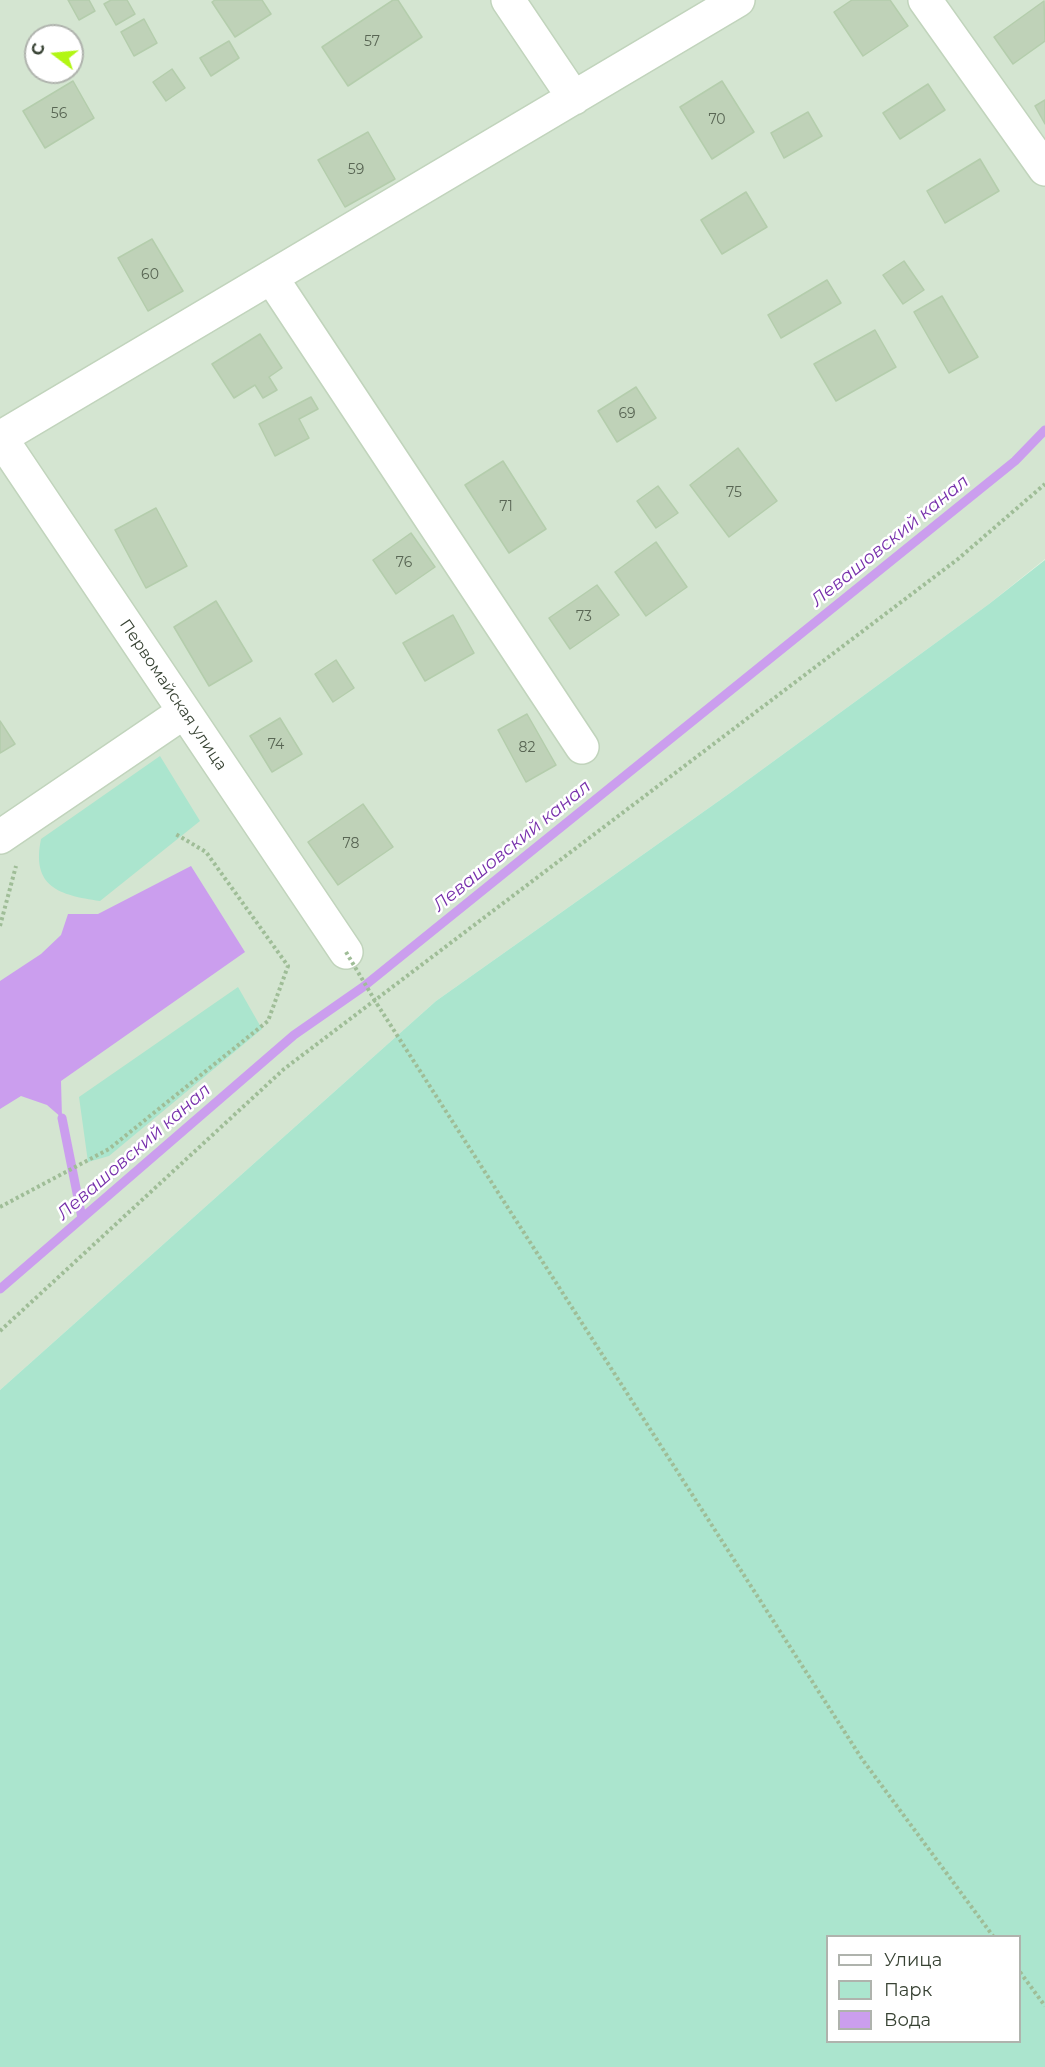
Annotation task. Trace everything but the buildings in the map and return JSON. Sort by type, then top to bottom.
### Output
[{"type":"street","points":[[508,0],[574,98]]},
{"type":"street","points":[[0,438],[738,0]]},
{"type":"street","points":[[925,0],[1045,169]]},
{"type":"street","points":[[271,277],[582,747]]},
{"type":"street","name":"Первомайская улица","points":[[0,438],[346,952]]},
{"type":"street","points":[[10,831],[184,712]]},
{"type":"path","points":[[0,1331],[284,1069],[958,559],[1045,484]]},
{"type":"path","points":[[0,926],[18,861],[10,831]]},
{"type":"path","points":[[0,1208],[57,1175],[109,1149],[268,1022],[288,966],[206,852],[174,833]]},
{"type":"path","points":[[346,952],[377,1004],[862,1759],[992,1935]]},
{"type":"path","points":[[1021,1973],[1045,2006]]},
{"type":"shaded area","points":[[0,0],[1045,0],[1045,559],[989,604],[730,793],[436,1001],[0,1390]]},
{"type":"green space","points":[[1045,560],[1045,2067],[0,2067],[0,1390],[436,1001],[730,793],[989,604]]},
{"type":"green space","points":[[160,756],[200,821],[100,901],[72,896],[51,886],[44,878],[40,868],[41,839]]},
{"type":"green space","points":[[238,987],[262,1029],[109,1156],[88,1162],[79,1097]]},
{"type":"water","points":[[191,866],[245,952],[61,1081],[62,1118],[47,1105],[21,1096],[0,1109],[0,981],[41,954],[61,935],[68,914],[98,914]]},
{"type":"waterway","name":"Левашовский канал","points":[[0,1289],[294,1035],[363,987],[1015,461],[1045,430]]},
{"type":"waterway","points":[[62,1118],[82,1218]]}]
